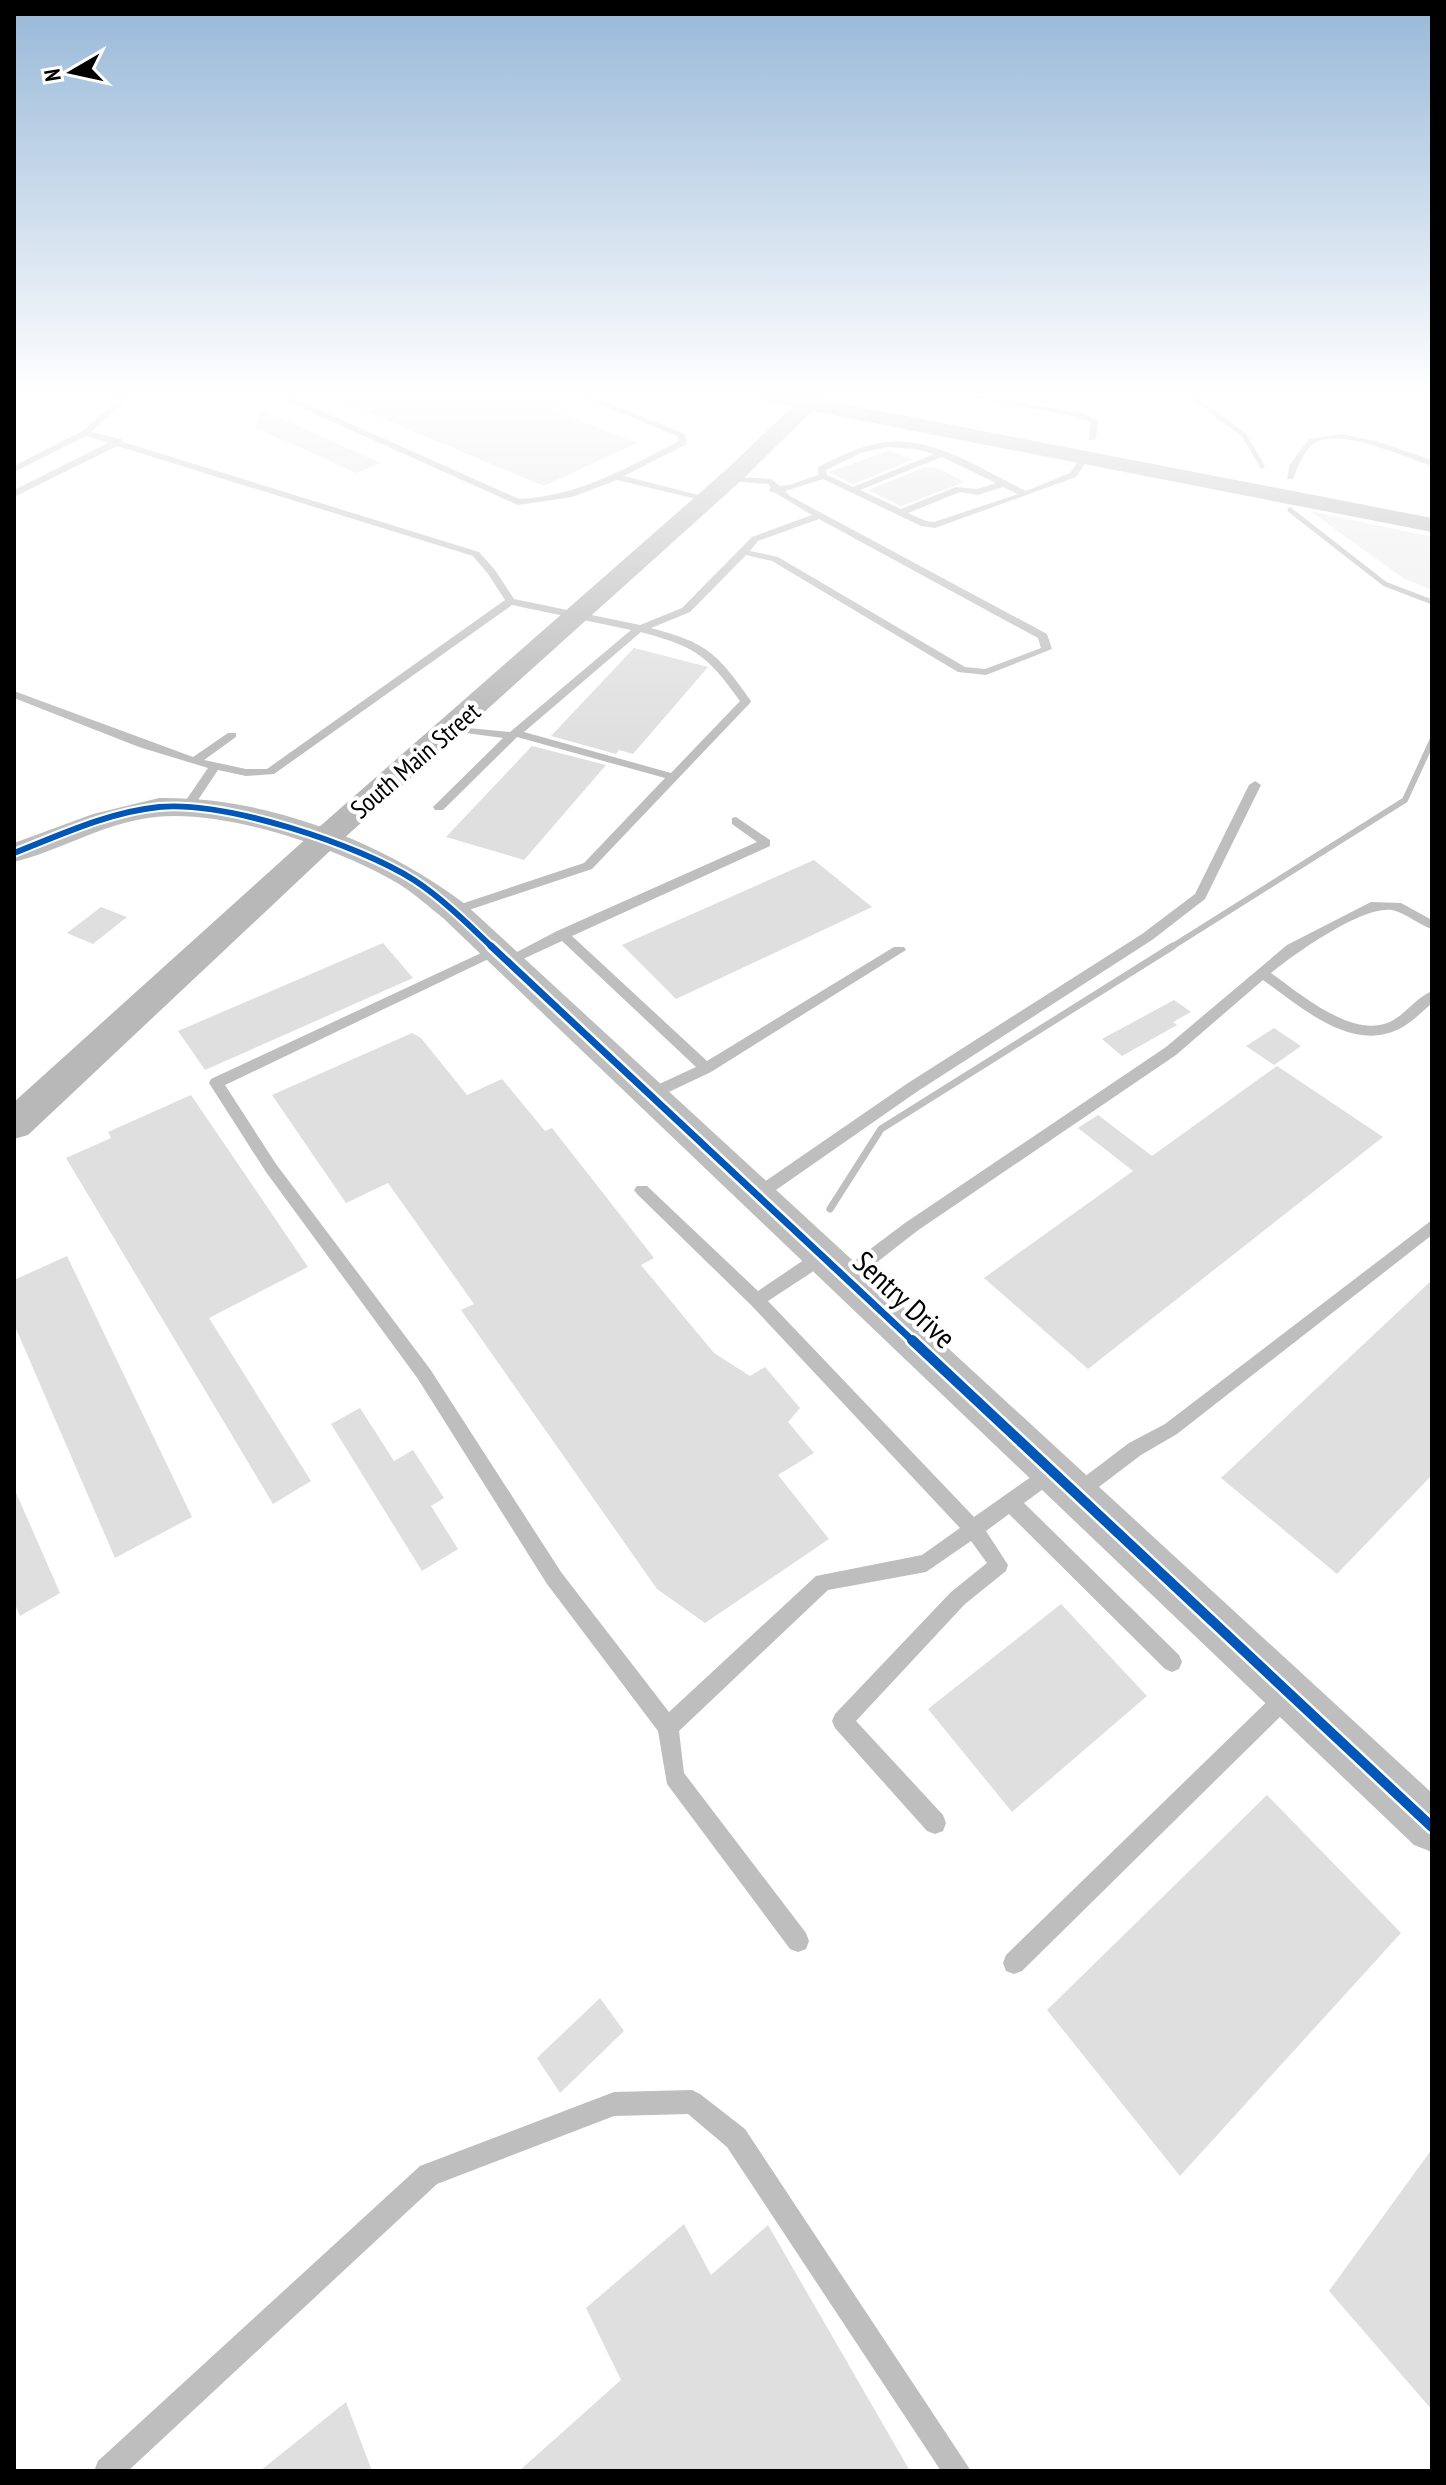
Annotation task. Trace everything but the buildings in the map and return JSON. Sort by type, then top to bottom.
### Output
[{"type":"main road","name":"South Main Street","points":[[14,1125],[321,842],[691,511]]},
{"type":"main road","points":[[1369,511],[1432,525]]},
{"type":"street","name":"Sentry Drive","points":[[14,853],[124,814],[188,806],[218,809],[321,842],[407,876],[454,911],[1432,1827]]},
{"type":"lane","points":[[340,511],[476,554],[492,572],[510,601],[574,618],[660,634],[708,655],[746,701],[588,866],[454,911]]},
{"type":"lane","points":[[744,552],[775,559],[962,670],[986,672],[1047,649],[1043,636],[813,511]]},
{"type":"lane","points":[[896,511],[924,524],[935,525],[976,511]]},
{"type":"lane","points":[[900,513],[905,511]]},
{"type":"lane","points":[[439,807],[513,735],[637,630],[686,610],[755,539],[821,515]]},
{"type":"lane","points":[[14,694],[214,767],[253,775],[270,772],[510,601]]},
{"type":"lane","points":[[451,728],[513,735],[673,777]]},
{"type":"lane","points":[[196,760],[232,735]]},
{"type":"lane","points":[[188,806],[214,767]]},
{"type":"lane","points":[[757,1195],[913,1087],[1147,937],[1200,896],[1255,785]]},
{"type":"lane","points":[[736,821],[766,843],[562,934],[499,956],[216,1083],[271,1168],[424,1374],[554,1578],[668,1727],[674,1777],[798,1941]]},
{"type":"lane","points":[[757,1300],[835,1266],[911,1227],[1171,1051],[1292,948],[1371,906],[1396,906],[1432,925]]},
{"type":"lane","points":[[562,934],[706,1068]]},
{"type":"lane","points":[[649,1095],[706,1068],[899,950]]},
{"type":"lane","points":[[1262,973],[1330,1018],[1363,1031],[1388,1029],[1432,996]]},
{"type":"lane","points":[[642,1190],[757,1300],[975,1531],[999,1565],[958,1598],[842,1721],[935,1823]]},
{"type":"lane","points":[[668,1727],[823,1582],[926,1563],[1011,1503],[1063,1484],[1171,1429],[1432,1226]]},
{"type":"lane","points":[[1011,1503],[1172,1662]]},
{"type":"lane","points":[[1014,1963],[1289,1694]]},
{"type":"lane","points":[[108,2471],[429,2175],[614,2104],[692,2102],[736,2138],[957,2471]]},
{"type":"shaded area","points":[[1310,511],[1432,537],[1432,590],[1403,578]]},
{"type":"waterway","points":[[1291,511],[1385,584],[1432,602]]},
{"type":"waterway","points":[[1170,948],[1405,800],[1432,741]]},
{"type":"waterway","points":[[830,1209],[881,1129],[1173,946]]},
{"type":"cycle path","points":[[14,853],[121,815],[159,807],[186,806],[250,817],[284,827],[351,851],[418,883],[454,911],[1432,1827]]}]
